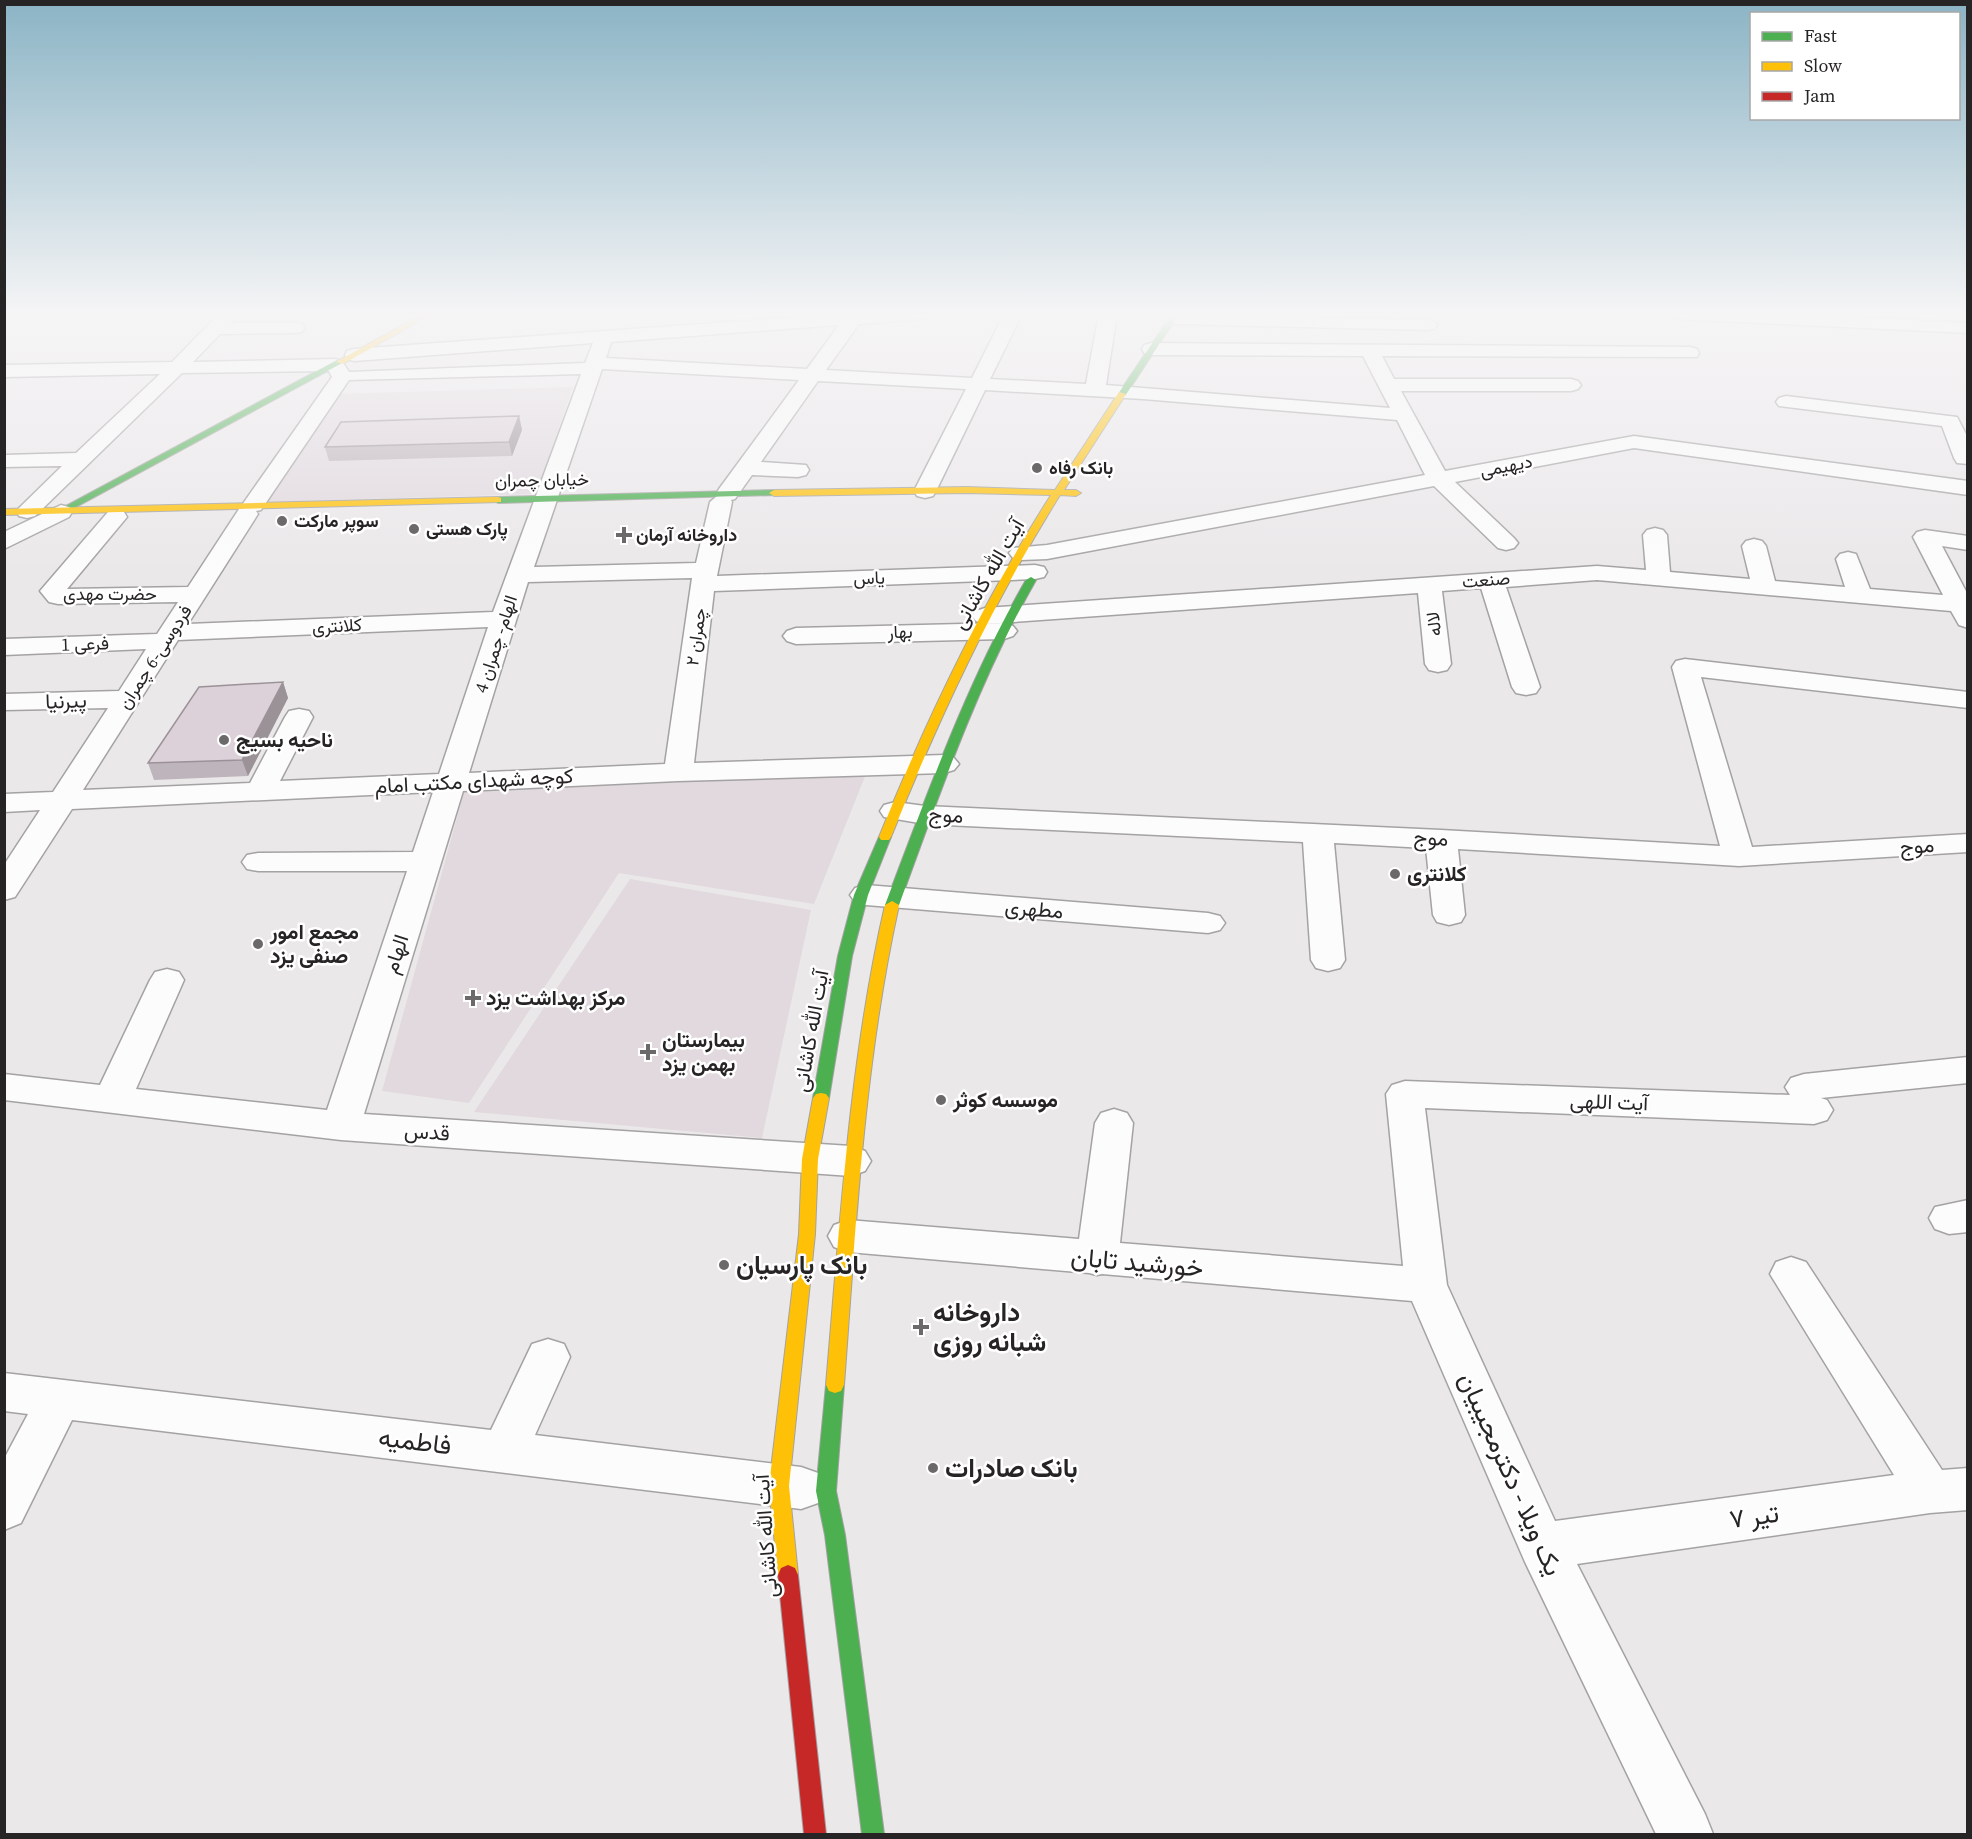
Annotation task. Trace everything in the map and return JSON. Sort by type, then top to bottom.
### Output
[{"type":"main road","points":[[46,513],[280,400]]},
{"type":"main road","name":"آیت الله کاشانی","points":[[873,1834],[835,1535],[826,1491],[825,1235],[810,1159],[844,956],[861,895],[914,765],[1033,558],[1039,528],[1067,477],[1131,400]]},
{"type":"main road","points":[[1020,490],[1043,486],[1067,477]]},
{"type":"main road","name":"خیابان چمران","points":[[4,520],[46,513],[250,510],[925,491],[1020,490],[1056,496]]},
{"type":"main road","name":"خیابان چمران","points":[[724,498],[1079,496]]},
{"type":"main road","points":[[968,498],[996,504]]},
{"type":"main road","name":"خیابان چمران","points":[[4,512],[116,517],[250,510]]},
{"type":"main road","points":[[1022,514],[1031,518],[1039,528]]},
{"type":"main road","name":"آیت الله کاشانی","points":[[814,1834],[779,1486],[825,1235],[851,1161],[879,957],[894,898],[995,623],[1033,558]]},
{"type":"street","points":[[4,542],[46,513],[82,459],[144,400]]},
{"type":"street","name":"فردوسی-6 چمران","points":[[4,890],[321,400]]},
{"type":"street","name":"الهام- چمران 4","points":[[452,782],[503,619],[582,400]]},
{"type":"street","points":[[724,498],[795,400]]},
{"type":"street","points":[[925,491],[970,400]]},
{"type":"street","points":[[1188,400],[1404,415]]},
{"type":"street","points":[[1396,400],[1438,478],[1506,543]]},
{"type":"street","points":[[1786,402],[1950,421],[1967,462]]},
{"type":"street","name":"دیهیمی","points":[[1033,558],[1634,442],[1968,488]]},
{"type":"street","points":[[4,461],[82,459]]},
{"type":"street","points":[[746,468],[798,470]]},
{"type":"street","name":"چمران ۲","points":[[678,772],[705,577],[724,498]]},
{"type":"street","name":"حضرت مهدی","points":[[116,517],[52,591],[58,597],[196,594]]},
{"type":"street","points":[[1655,535],[1659,579]]},
{"type":"street","points":[[1964,612],[1925,537],[1968,543]]},
{"type":"street","points":[[1754,546],[1764,588]]},
{"type":"street","name":"یاس","points":[[519,575],[705,577],[1033,558]]},
{"type":"street","points":[[1848,559],[1860,596]]},
{"type":"street","name":"صنعت","points":[[995,623],[1429,584],[1597,573],[1860,596],[1964,612]]},
{"type":"street","points":[[1491,580],[1526,687]]},
{"type":"street","name":"لاله","points":[[1429,584],[1438,664]]},
{"type":"street","name":"کلانتری","points":[[168,637],[503,619]]},
{"type":"street","name":"بهار","points":[[796,636],[995,623]]},
{"type":"street","name":"فرعی 1","points":[[4,647],[168,637]]},
{"type":"street","points":[[1739,857],[1685,667],[1968,700]]},
{"type":"street","name":"پیرنیا","points":[[4,702],[128,699]]},
{"type":"street","points":[[260,791],[299,717]]},
{"type":"street","name":"کوچه شهدای مکتب امام","points":[[4,803],[678,772],[944,764]]},
{"type":"street","name":"الهام","points":[[341,1126],[452,782]]},
{"type":"street","name":"موج","points":[[895,811],[925,815],[1441,839],[1739,857],[1968,843]]},
{"type":"street","points":[[1318,833],[1328,960]]},
{"type":"street","points":[[1441,839],[1449,915]]},
{"type":"street","points":[[258,862],[426,861]]},
{"type":"street","name":"مطهری","points":[[861,895],[1208,923]]},
{"type":"street","points":[[112,1100],[167,980]]},
{"type":"street","name":"آیت اللهی","points":[[1405,1094],[1809,1098],[1968,1070]]},
{"type":"street","name":"قدس","points":[[4,1087],[341,1126],[851,1161]]},
{"type":"street","name":"یک ویلا - دکترمجیبیان","points":[[1405,1094],[1426,1285],[1542,1546],[1685,1834]]},
{"type":"street","points":[[1097,1259],[1114,1123]]},
{"type":"street","name":"خورشید تابان","points":[[825,1235],[1426,1285]]},
{"type":"street","points":[[1791,1275],[1949,1490]]},
{"type":"street","points":[[504,1452],[548,1357]]},
{"type":"street","name":"فاطمیه","points":[[4,1392],[826,1491]]},
{"type":"street","points":[[4,1508],[60,1398]]},
{"type":"street","name":"۷ تیر","points":[[1542,1546],[1949,1490]]},
{"type":"shaded area","points":[[332,400],[569,400],[536,494],[266,502]]},
{"type":"shaded area","name":"مرکز بهداشت یزد","points":[[866,774],[814,904],[619,873],[469,1103],[382,1091],[464,792]]},
{"type":"shaded area","name":"بیمارستان بهمن یزد","points":[[630,879],[811,910],[762,1138],[474,1112]]},
{"type":"building","points":[[519,416],[509,442],[325,447],[341,422]]},
{"type":"building","name":"ناحیه بسیج","points":[[283,682],[242,760],[148,763],[199,687]]},
{"type":"traffic: fast","points":[[71,506],[269,400]]},
{"type":"traffic: fast","points":[[498,500],[774,493]]},
{"type":"traffic: fast","points":[[892,905],[944,764],[1011,615],[1031,580]]},
{"type":"traffic: fast","points":[[821,1098],[845,956],[861,895],[885,837]]},
{"type":"traffic: fast","points":[[835,1385],[826,1491],[835,1535],[873,1834]]},
{"type":"traffic: slow","points":[[885,837],[932,725],[985,616],[1034,531],[1118,400]]},
{"type":"traffic: slow","points":[[774,493],[967,490],[1076,493]]},
{"type":"traffic: slow","points":[[4,512],[498,500]]},
{"type":"traffic: slow","points":[[835,1385],[861,1083],[879,964],[892,905]]},
{"type":"traffic: slow","points":[[788,1575],[779,1486],[807,1234],[810,1159],[821,1098]]},
{"type":"traffic: jam","points":[[788,1575],[815,1834]]},
{"type":"place","name":"بانک رفاه","points":[[1037,468]]},
{"type":"place","name":"سوپر مارکت","points":[[282,521]]},
{"type":"place","name":"پارک هستی","points":[[414,529]]},
{"type":"place","name":"داروخانه آرمان","points":[[624,535]]},
{"type":"place","name":"ناحیه بسیج","points":[[224,740]]},
{"type":"place","name":"کلانتری","points":[[1395,874]]},
{"type":"place","name":"مجمع امور صنفی یزد","points":[[258,944]]},
{"type":"place","name":"مرکز بهداشت یزد","points":[[473,998]]},
{"type":"place","name":"بیمارستان بهمن یزد","points":[[648,1052]]},
{"type":"place","name":"موسسه کوثر","points":[[941,1100]]},
{"type":"place","name":"بانک پارسیان","points":[[724,1265]]},
{"type":"place","name":"داروخانه شبانه روزی","points":[[921,1327]]},
{"type":"place","name":"بانک صادرات","points":[[933,1468]]}]
